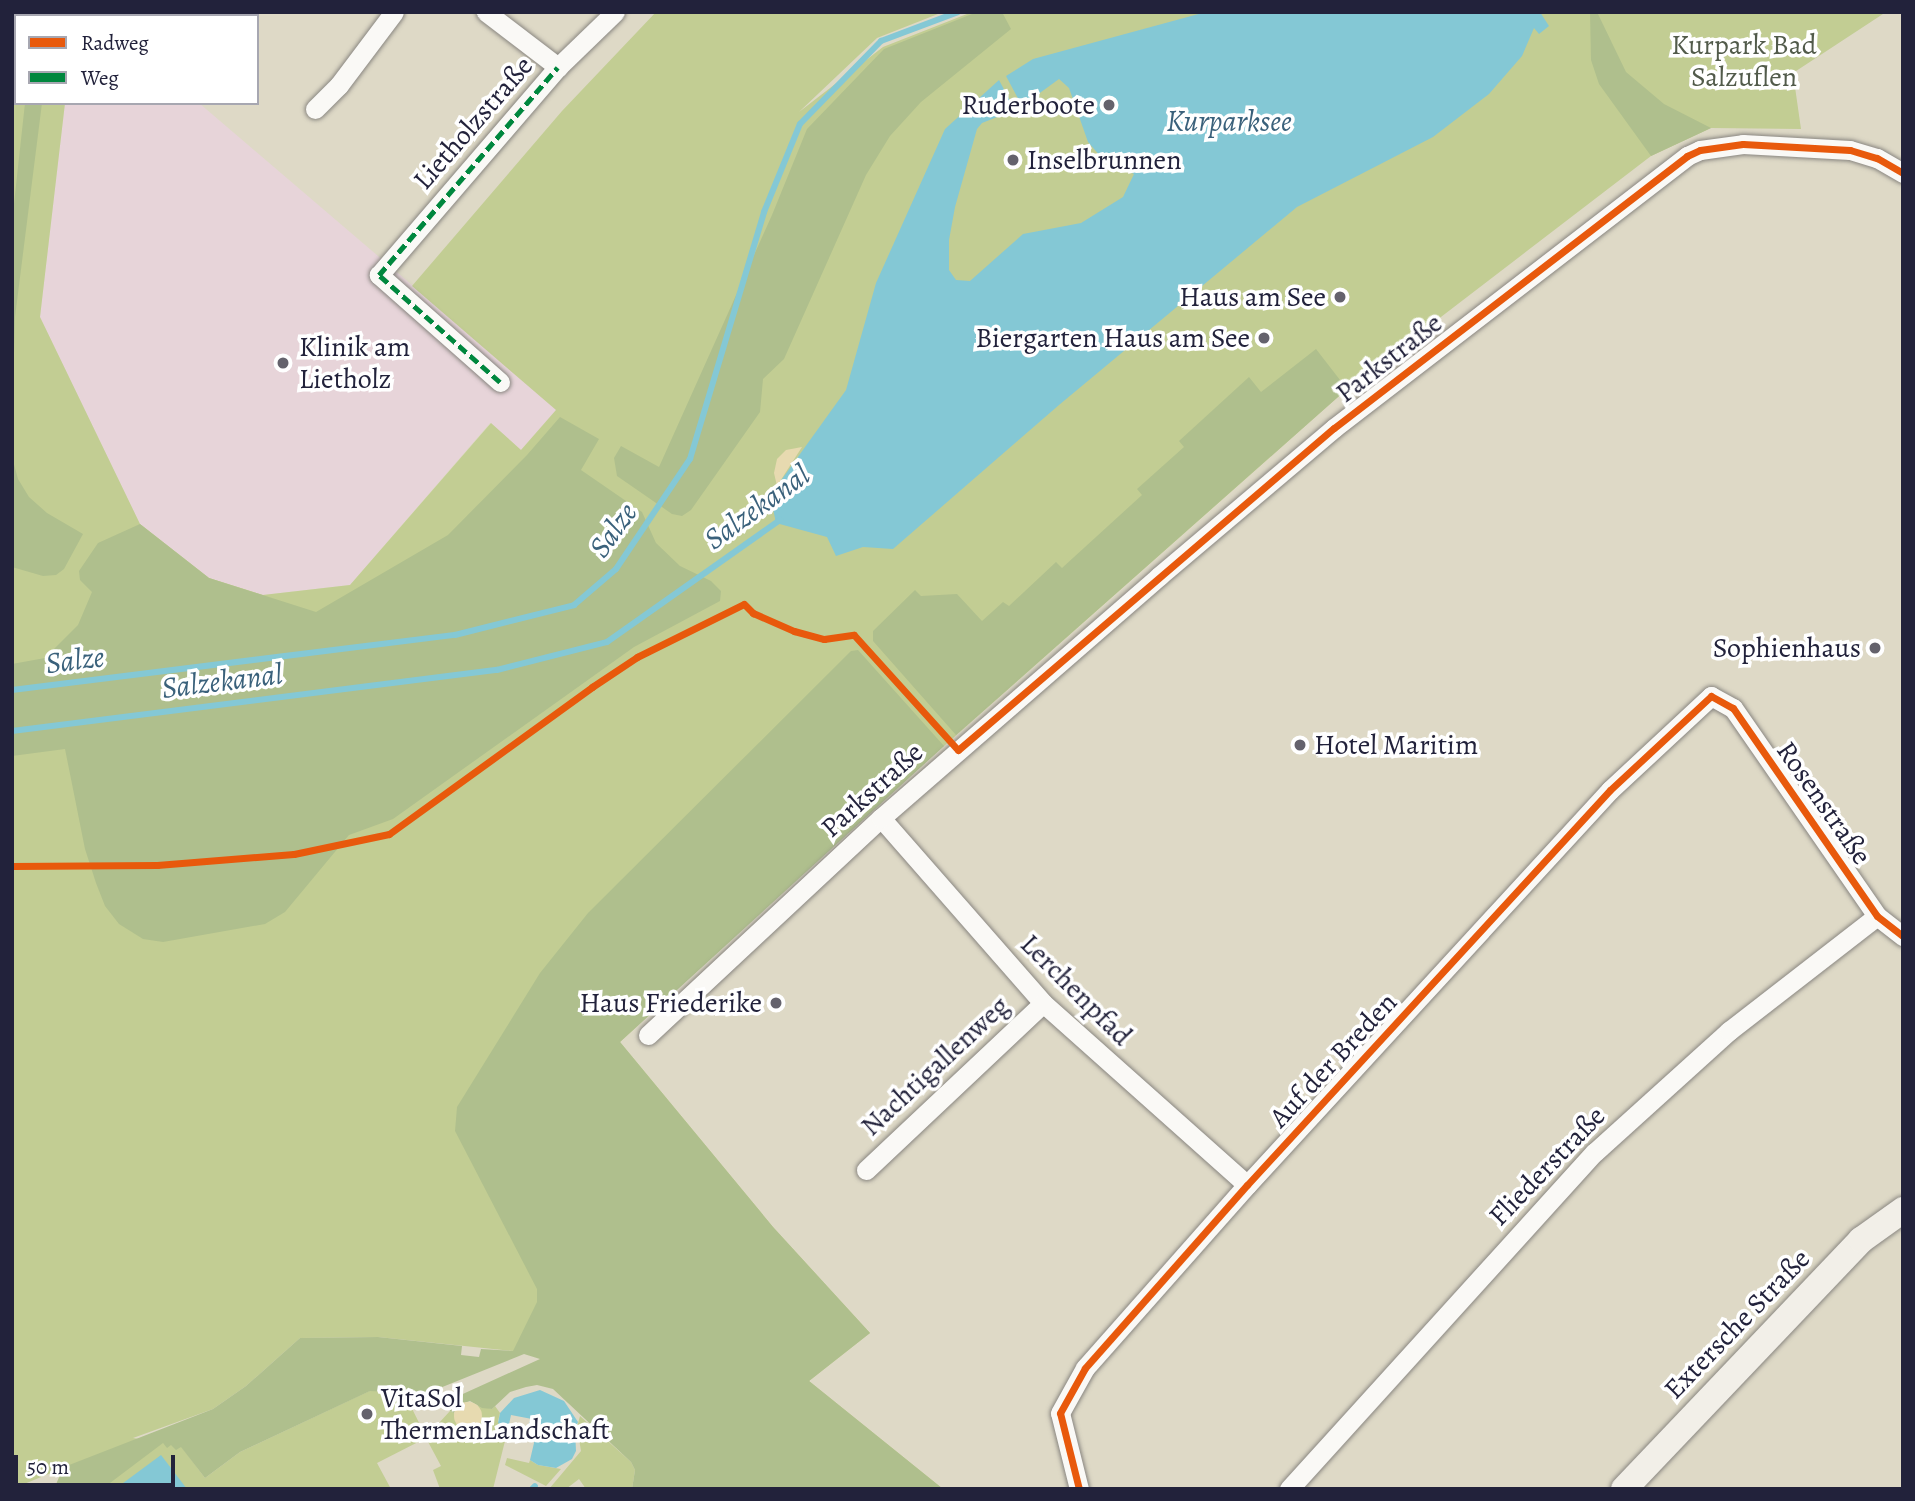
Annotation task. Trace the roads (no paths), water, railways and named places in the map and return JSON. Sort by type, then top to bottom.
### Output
[{"type":"main road","name":"Extersche Straße","points":[[1624,1489],[1861,1240],[1903,1210]]},
{"type":"street","points":[[315,109],[339,85],[394,12]]},
{"type":"street","points":[[486,12],[558,67]]},
{"type":"street","name":"Lietholzstraße","points":[[500,382],[379,275],[558,67],[615,12]]},
{"type":"street","name":"Parkstraße","points":[[648,1035],[881,818],[1149,584],[1334,428],[1688,156],[1700,150],[1743,144],[1850,150],[1877,158],[1903,173]]},
{"type":"street","name":"Rosenstraße","points":[[1711,696],[1733,708],[1877,916],[1903,936]]},
{"type":"street","name":"Auf der Breden","points":[[1079,1489],[1060,1413],[1085,1368],[1247,1185],[1610,790],[1711,696]]},
{"type":"street","name":"Lerchenpfad","points":[[881,818],[1043,1003],[1247,1185]]},
{"type":"street","name":"Fliederstraße","points":[[1289,1489],[1595,1152],[1729,1031],[1877,916]]},
{"type":"street","name":"Nachtigallenweg","points":[[866,1170],[1043,1003]]},
{"type":"water","name":"Kurparksee","points":[[1206,12],[1540,12],[1549,26],[1539,34],[1534,28],[1522,56],[1489,94],[1433,137],[1297,207],[1059,405],[893,549],[863,547],[836,556],[827,537],[776,523],[772,504],[777,486],[846,390],[876,283],[945,129],[999,80],[1015,110],[982,123],[977,129],[955,207],[949,240],[949,270],[956,280],[970,281],[1023,234],[1081,223],[1123,197],[1134,174],[1101,157],[1088,142],[1069,88],[1059,79],[1022,106],[1006,76],[1033,59]]},
{"type":"water","points":[[540,1390],[564,1401],[578,1422],[575,1429],[576,1451],[572,1459],[556,1468],[538,1465],[530,1460],[538,1426],[529,1423],[532,1419],[511,1415],[508,1429],[498,1423],[500,1413],[514,1398]]},
{"type":"water","points":[[161,1455],[187,1489],[115,1489]]},
{"type":"waterway","name":"Salze","points":[[12,690],[455,635],[574,605],[616,569],[690,459],[764,212],[800,124],[881,41],[958,12]]},
{"type":"waterway","name":"Salzekanal","points":[[12,731],[497,670],[607,642],[780,520]]},
{"type":"waterway","points":[[532,1489],[535,1486]]},
{"type":"place","name":"Ruderboote","points":[[1109,105]]},
{"type":"place","name":"Inselbrunnen","points":[[1013,160]]},
{"type":"place","name":"Haus am See","points":[[1340,297]]},
{"type":"place","name":"Biergarten Haus am See","points":[[1264,338]]},
{"type":"place","name":"Klinik am Lietholz","points":[[283,363]]},
{"type":"place","name":"Sophienhaus","points":[[1875,648]]},
{"type":"place","name":"Hotel Maritim","points":[[1300,745]]},
{"type":"place","name":"Haus Friederike","points":[[776,1003]]},
{"type":"place","name":"VitaSol ThermenLandschaft","points":[[367,1414]]},
{"type":"park label","name":"Kurpark Bad Salzuflen","points":[[1744,61]]}]
